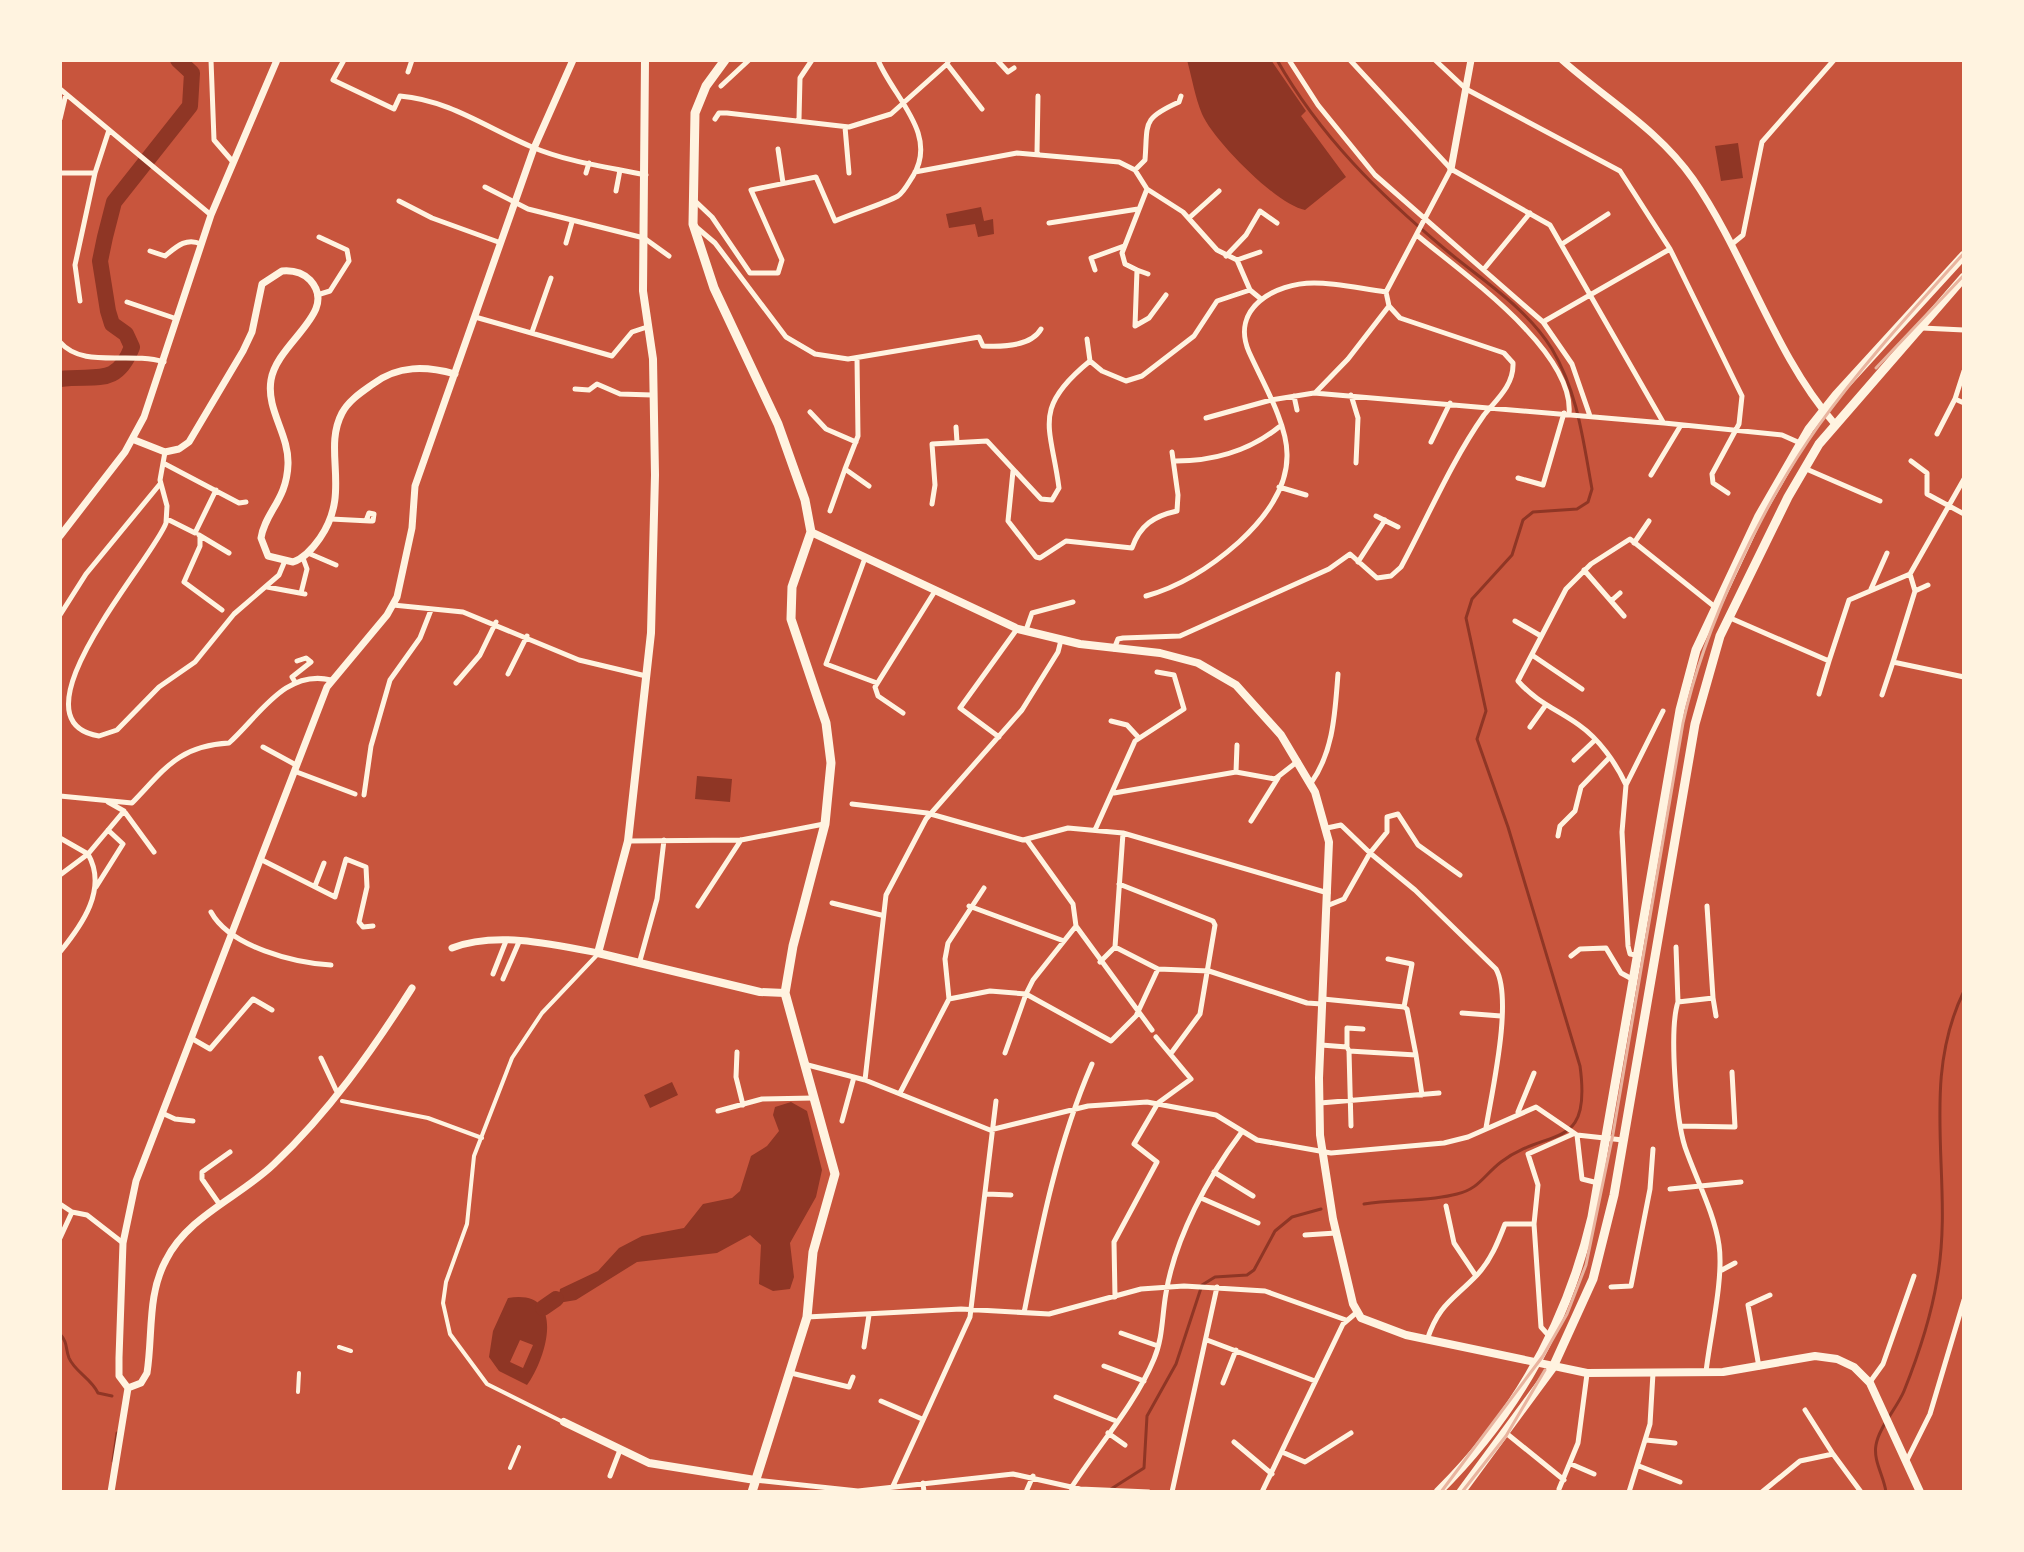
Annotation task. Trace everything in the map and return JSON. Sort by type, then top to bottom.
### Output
[{"type":"main road","points":[[645,60],[647,176],[643,291],[653,359],[655,526],[647,677],[628,841],[598,953],[634,966],[757,991],[785,993]]},
{"type":"main road","points":[[725,60],[706,86],[695,113],[691,198],[693,224],[714,288],[785,441],[811,532],[794,581],[791,611],[794,633],[829,733],[830,783],[825,824],[793,946],[785,993],[835,1174],[813,1252],[807,1317],[752,1492]]},
{"type":"main road","points":[[1438,1492],[1469,1459],[1539,1363],[1577,1276],[1598,1183],[1683,694],[1715,607],[1759,516],[1800,443],[1823,410],[1964,255]]},
{"type":"main road","points":[[1461,1492],[1553,1367],[1593,1279],[1623,1140],[1695,724],[1708,669],[1728,617],[1804,468],[1834,423],[1964,277]]},
{"type":"main road","points":[[811,532],[1022,630],[1061,640],[1187,659],[1226,677],[1256,704],[1298,761],[1311,783],[1327,828],[1329,905],[1319,1103],[1322,1152],[1336,1233],[1356,1313],[1379,1328],[1587,1373],[1706,1373],[1759,1368],[1824,1356],[1849,1363],[1870,1383],[1920,1492]]},
{"type":"main road","points":[[564,1422],[657,1465],[755,1480]]},
{"type":"street","points":[[211,60],[214,140],[233,162]]},
{"type":"street","points":[[60,536],[132,439],[164,362],[211,215],[277,60]]},
{"type":"street","points":[[344,60],[333,80],[394,109],[400,96],[426,99],[460,110],[534,148],[647,176]]},
{"type":"street","points":[[408,72],[412,60]]},
{"type":"street","points":[[721,86],[749,60]]},
{"type":"street","points":[[799,120],[800,78],[812,60]]},
{"type":"street","points":[[691,198],[705,207],[750,273],[775,274],[782,260],[751,190],[816,177],[835,221],[900,195],[915,172],[923,145],[905,105],[887,82],[878,60]]},
{"type":"street","points":[[997,60],[1008,72],[1014,68]]},
{"type":"street","points":[[1289,60],[1310,95],[1375,175],[1425,223],[1484,269],[1543,322],[1572,364],[1587,416]]},
{"type":"street","points":[[1350,60],[1451,169],[1550,225],[1664,423]]},
{"type":"street","points":[[1435,60],[1466,89],[1620,171],[1670,249],[1742,396],[1735,431],[1712,474],[1713,483],[1728,493]]},
{"type":"street","points":[[1114,649],[1118,639],[1123,638],[1180,636],[1329,569],[1350,554],[1377,578],[1391,576],[1401,567],[1486,412],[1496,407],[1513,370],[1509,357],[1400,318],[1389,306],[1386,292],[1451,169],[1471,60]]},
{"type":"street","points":[[1562,60],[1652,132],[1692,179],[1823,410],[1834,423]]},
{"type":"street","points":[[1731,245],[1743,235],[1762,142],[1834,60]]},
{"type":"street","points":[[128,1388],[121,1380],[118,1367],[123,1243],[133,1189],[331,680],[393,605],[412,528],[414,490],[534,148],[569,61]]},
{"type":"street","points":[[715,119],[719,113],[727,113],[756,119],[799,120],[845,127],[891,114],[905,105],[948,62],[982,109]]},
{"type":"street","points":[[60,89],[211,215]]},
{"type":"street","points":[[60,119],[66,94]]},
{"type":"street","points":[[1037,153],[1038,96]]},
{"type":"street","points":[[1135,170],[1145,160],[1149,119],[1179,102],[1181,96]]},
{"type":"street","points":[[845,127],[849,173]]},
{"type":"street","points":[[80,301],[75,265],[95,173],[109,130]]},
{"type":"street","points":[[778,149],[783,183]]},
{"type":"street","points":[[915,172],[996,154],[1037,153],[1119,162],[1135,170],[1147,189],[1189,218],[1226,256],[1237,260],[1260,252]]},
{"type":"street","points":[[586,173],[589,163]]},
{"type":"street","points":[[616,191],[620,170]]},
{"type":"street","points":[[60,173],[95,173]]},
{"type":"street","points":[[485,187],[514,204],[572,222],[644,238],[669,256]]},
{"type":"street","points":[[1147,189],[1125,246],[1125,264],[1148,274]]},
{"type":"street","points":[[1189,218],[1219,191]]},
{"type":"street","points":[[399,201],[432,218],[501,243]]},
{"type":"street","points":[[1049,223],[1138,209]]},
{"type":"street","points":[[1226,256],[1246,235],[1260,211],[1277,223]]},
{"type":"street","points":[[1484,269],[1530,213]]},
{"type":"street","points":[[1562,244],[1608,214]]},
{"type":"street","points":[[566,243],[572,222]]},
{"type":"street","points":[[693,224],[715,243],[786,337],[815,354],[857,358],[979,337],[983,346],[1003,347],[1034,338],[1041,329]]},
{"type":"street","points":[[1418,235],[1505,307],[1532,335],[1560,378],[1570,404],[1543,485],[1518,478]]},
{"type":"street","points":[[317,295],[330,291],[349,261],[347,250],[319,237]]},
{"type":"street","points":[[150,251],[165,256],[182,243],[193,241],[201,244]]},
{"type":"street","points":[[1095,270],[1091,258],[1125,246]]},
{"type":"street","points":[[1543,322],[1670,249]]},
{"type":"street","points":[[1237,260],[1250,290],[1261,299]]},
{"type":"street","points":[[1137,270],[1135,326],[1149,318],[1166,295]]},
{"type":"street","points":[[132,439],[165,452],[179,449],[189,442],[252,332],[264,282],[277,273],[294,271],[311,280],[317,295],[316,314],[279,356],[270,386],[289,461],[282,497],[264,525],[261,542],[268,556],[284,563],[305,555],[331,519],[338,484],[337,430],[349,404],[395,371],[421,369],[455,374]]},
{"type":"street","points":[[532,332],[551,278]]},
{"type":"street","points":[[1146,596],[1179,585],[1207,569],[1251,531],[1272,506],[1279,487],[1287,452],[1271,400],[1246,343],[1247,314],[1261,299],[1303,284],[1386,292]]},
{"type":"street","points":[[1087,339],[1090,361],[1102,371],[1126,381],[1142,376],[1194,336],[1217,301],[1250,290]]},
{"type":"street","points":[[127,302],[177,319]]},
{"type":"street","points":[[1314,393],[1348,359],[1389,306]]},
{"type":"street","points":[[475,317],[612,356],[632,332],[648,327]]},
{"type":"street","points":[[1917,328],[1964,330]]},
{"type":"street","points":[[60,342],[81,356],[138,356],[164,362]]},
{"type":"street","points":[[830,511],[856,442],[860,405],[857,358]]},
{"type":"street","points":[[932,504],[935,485],[932,444],[957,442],[987,441],[1041,499],[1057,496],[1059,488],[1048,420],[1062,391],[1090,361]]},
{"type":"street","points":[[1937,434],[1955,399],[1964,371]]},
{"type":"street","points":[[575,389],[589,390],[597,384],[620,394],[652,395]]},
{"type":"street","points":[[1206,418],[1271,400],[1314,393],[1782,435],[1800,443]]},
{"type":"street","points":[[1351,395],[1358,418],[1356,463]]},
{"type":"street","points":[[1294,396],[1297,410]]},
{"type":"street","points":[[1955,399],[1964,403]]},
{"type":"street","points":[[1431,442],[1450,403]]},
{"type":"street","points":[[810,412],[826,429],[856,442]]},
{"type":"street","points":[[1651,475],[1681,425]]},
{"type":"street","points":[[956,427],[957,442]]},
{"type":"street","points":[[1176,461],[1217,459],[1266,437],[1279,427]]},
{"type":"street","points":[[60,615],[86,574],[160,483],[165,452]]},
{"type":"street","points":[[1013,471],[1008,521],[1040,558],[1066,541],[1132,548],[1145,525],[1158,515],[1177,511],[1176,461],[1172,452]]},
{"type":"street","points":[[1911,461],[1927,473],[1927,494],[1964,514]]},
{"type":"street","points":[[165,464],[246,502]]},
{"type":"street","points":[[1804,468],[1880,501]]},
{"type":"street","points":[[845,469],[869,486]]},
{"type":"street","points":[[1819,694],[1849,600],[1910,574],[1964,479]]},
{"type":"street","points":[[160,483],[167,519],[161,536],[92,640],[68,692],[64,708],[88,734],[111,734],[159,687],[200,658],[226,622],[281,572],[284,563]]},
{"type":"street","points":[[1279,487],[1306,495]]},
{"type":"street","points":[[216,490],[197,534],[200,546],[184,582],[222,610]]},
{"type":"street","points":[[1376,516],[1398,527]]},
{"type":"street","points":[[167,519],[229,553]]},
{"type":"street","points":[[331,519],[366,521]]},
{"type":"street","points":[[1358,562],[1385,520]]},
{"type":"street","points":[[1634,543],[1649,521]]},
{"type":"street","points":[[1626,785],[1610,757],[1580,725],[1545,706],[1518,681],[1566,589],[1584,570],[1630,539],[1715,607]]},
{"type":"street","points":[[1870,591],[1887,553]]},
{"type":"street","points":[[305,555],[336,565]]},
{"type":"street","points":[[266,586],[303,593],[307,569],[305,555]]},
{"type":"street","points":[[865,558],[826,664],[877,683]]},
{"type":"street","points":[[1584,570],[1624,616]]},
{"type":"street","points":[[1882,695],[1915,591],[1910,574]]},
{"type":"street","points":[[1915,591],[1928,585]]},
{"type":"street","points":[[903,713],[878,696],[877,683],[935,591]]},
{"type":"street","points":[[1611,601],[1620,593]]},
{"type":"street","points":[[999,737],[960,708],[1032,613],[1073,602]]},
{"type":"street","points":[[393,605],[463,612],[496,622],[579,660],[647,677]]},
{"type":"street","points":[[364,795],[371,746],[390,680],[420,638],[431,610]]},
{"type":"street","points":[[1728,617],[1829,661]]},
{"type":"street","points":[[1515,621],[1541,636]]},
{"type":"street","points":[[456,683],[480,655],[496,622]]},
{"type":"street","points":[[508,674],[527,636]]},
{"type":"street","points":[[865,1080],[880,965],[881,916],[891,884],[931,814],[999,737],[1035,689],[1061,640]]},
{"type":"street","points":[[1532,655],[1582,689]]},
{"type":"street","points":[[295,682],[292,677],[311,662],[306,658],[297,661]]},
{"type":"street","points":[[1893,662],[1964,677]]},
{"type":"street","points":[[1095,830],[1139,738],[1184,709],[1174,675],[1157,672]]},
{"type":"street","points":[[1311,783],[1332,733],[1340,697],[1338,674]]},
{"type":"street","points":[[60,796],[132,803],[175,758],[204,745],[229,743],[281,690],[314,676],[331,680]]},
{"type":"street","points":[[1530,727],[1545,706]]},
{"type":"street","points":[[1637,955],[1630,954],[1628,946],[1622,832],[1626,785],[1663,711]]},
{"type":"street","points":[[1111,721],[1127,725],[1139,738]]},
{"type":"street","points":[[1574,760],[1595,740]]},
{"type":"street","points":[[1236,772],[1237,745]]},
{"type":"street","points":[[263,747],[295,768],[355,794]]},
{"type":"street","points":[[1558,836],[1560,826],[1575,811],[1581,787],[1610,757]]},
{"type":"street","points":[[1251,821],[1279,778],[1298,761]]},
{"type":"street","points":[[1113,793],[1236,772],[1279,778]]},
{"type":"street","points":[[107,802],[124,811],[154,852]]},
{"type":"street","points":[[852,804],[931,814],[1027,840],[1068,828],[1123,833],[1329,894]]},
{"type":"street","points":[[60,875],[88,854],[124,811]]},
{"type":"street","points":[[1329,905],[1344,899],[1370,853],[1387,832],[1387,817],[1398,814],[1418,845],[1460,875]]},
{"type":"street","points":[[628,841],[741,840],[825,824]]},
{"type":"street","points":[[1327,828],[1341,825],[1415,890],[1496,969],[1502,986],[1501,1016],[1486,1129]]},
{"type":"street","points":[[60,952],[83,918],[95,888],[123,844],[108,830]]},
{"type":"street","points":[[1100,962],[1115,947],[1123,833]]},
{"type":"street","points":[[60,838],[88,854],[96,871],[95,888]]},
{"type":"street","points":[[634,966],[657,899],[664,840]]},
{"type":"street","points":[[698,906],[741,840]]},
{"type":"street","points":[[1027,840],[1073,904],[1076,926],[1152,1030]]},
{"type":"street","points":[[260,859],[335,897],[346,859],[366,867],[367,887],[359,922],[363,927],[373,926]]},
{"type":"street","points":[[315,886],[324,863]]},
{"type":"street","points":[[1119,884],[1213,921],[1209,971],[1200,1014],[1172,1052]]},
{"type":"street","points":[[900,1093],[949,999],[945,952],[969,906],[984,888]]},
{"type":"street","points":[[832,903],[881,916]]},
{"type":"street","points":[[969,906],[1064,941]]},
{"type":"street","points":[[1707,906],[1716,1016]]},
{"type":"street","points":[[211,912],[232,933],[292,962],[331,965]]},
{"type":"street","points":[[1005,1053],[1033,980],[1076,926]]},
{"type":"street","points":[[452,948],[480,939],[598,953]]},
{"type":"street","points":[[493,974],[506,941]]},
{"type":"street","points":[[503,979],[519,942]]},
{"type":"street","points":[[1115,947],[1158,969],[1209,971],[1307,1003],[1404,1007]]},
{"type":"street","points":[[1676,947],[1678,1002],[1675,1070],[1684,1143],[1719,1242],[1722,1270],[1716,1287],[1706,1373]]},
{"type":"street","points":[[1571,956],[1580,949],[1606,948],[1621,973],[1633,979]]},
{"type":"street","points":[[564,1422],[491,1388],[463,1354],[445,1323],[444,1289],[467,1224],[472,1164],[518,1046],[542,1013],[598,953]]},
{"type":"street","points":[[1388,959],[1412,964],[1404,1007],[1422,1095]]},
{"type":"street","points":[[949,999],[990,991],[1026,994],[1111,1041],[1138,1012],[1158,969]]},
{"type":"street","points":[[128,1388],[141,1383],[147,1373],[152,1309],[166,1259],[181,1237],[274,1164],[339,1095],[412,988]]},
{"type":"street","points":[[1678,1002],[1713,998]]},
{"type":"street","points":[[191,1038],[210,1049],[253,999],[272,1010]]},
{"type":"street","points":[[1462,1013],[1501,1016]]},
{"type":"street","points":[[1351,1126],[1347,1028],[1363,1029]]},
{"type":"street","points":[[1115,1297],[1114,1242],[1157,1162],[1134,1144],[1158,1103],[1191,1079],[1172,1052],[1156,1037]]},
{"type":"street","points":[[1321,1045],[1416,1055]]},
{"type":"street","points":[[737,1052],[736,1077],[743,1105]]},
{"type":"street","points":[[321,1058],[336,1090]]},
{"type":"street","points":[[803,1064],[865,1080],[990,1130],[1073,1109],[1134,1101],[1216,1115],[1257,1140],[1322,1152],[1444,1143],[1536,1107],[1574,1134],[1623,1140]]},
{"type":"street","points":[[1023,1313],[1041,1219],[1073,1109],[1092,1064]]},
{"type":"street","points":[[1682,1126],[1735,1127],[1732,1072]]},
{"type":"street","points":[[1518,1113],[1534,1073]]},
{"type":"street","points":[[842,1121],[854,1077]]},
{"type":"street","points":[[1319,1103],[1439,1093]]},
{"type":"street","points":[[718,1111],[773,1098],[814,1098]]},
{"type":"street","points":[[342,1101],[428,1118],[482,1138]]},
{"type":"street","points":[[893,1486],[971,1310],[987,1194],[990,1130],[996,1101]]},
{"type":"street","points":[[162,1113],[175,1119],[193,1121]]},
{"type":"street","points":[[1071,1488],[1144,1381],[1158,1346],[1168,1287],[1201,1198],[1214,1172],[1241,1133]]},
{"type":"street","points":[[1574,1134],[1582,1179],[1598,1183]]},
{"type":"street","points":[[1551,1338],[1541,1327],[1534,1224],[1538,1185],[1528,1154],[1574,1134]]},
{"type":"street","points":[[1611,1287],[1631,1286],[1650,1189],[1653,1149]]},
{"type":"street","points":[[220,1205],[202,1179],[202,1172],[230,1152]]},
{"type":"street","points":[[1214,1172],[1253,1196]]},
{"type":"street","points":[[1670,1189],[1741,1182]]},
{"type":"street","points":[[987,1194],[1011,1195]]},
{"type":"street","points":[[1201,1198],[1258,1223]]},
{"type":"street","points":[[60,1204],[72,1212],[87,1215],[123,1243]]},
{"type":"street","points":[[1446,1206],[1454,1243],[1476,1276]]},
{"type":"street","points":[[60,1238],[72,1212]]},
{"type":"street","points":[[1427,1340],[1436,1315],[1476,1276],[1496,1248],[1505,1224],[1534,1224]]},
{"type":"street","points":[[1305,1235],[1336,1233]]},
{"type":"street","points":[[1722,1270],[1735,1263]]},
{"type":"street","points":[[1870,1383],[1883,1364],[1914,1276]]},
{"type":"street","points":[[807,1317],[971,1310],[1060,1313],[1115,1297],[1168,1287],[1217,1287],[1273,1293],[1346,1320]]},
{"type":"street","points":[[1172,1492],[1217,1287]]},
{"type":"street","points":[[1759,1368],[1748,1305],[1770,1295]]},
{"type":"street","points":[[1906,1462],[1930,1414],[1964,1300]]},
{"type":"street","points":[[1262,1492],[1346,1320],[1356,1313]]},
{"type":"street","points":[[864,1347],[869,1315]]},
{"type":"street","points":[[1121,1333],[1158,1346]]},
{"type":"street","points":[[1207,1340],[1315,1381]]},
{"type":"street","points":[[339,1347],[351,1351]]},
{"type":"street","points":[[1223,1383],[1236,1350]]},
{"type":"street","points":[[1104,1366],[1144,1381]]},
{"type":"street","points":[[298,1392],[299,1373]]},
{"type":"street","points":[[791,1373],[849,1387],[853,1377]]},
{"type":"street","points":[[1559,1489],[1578,1443],[1587,1373]]},
{"type":"street","points":[[1629,1492],[1652,1417],[1653,1373]]},
{"type":"street","points":[[111,1492],[128,1388]]},
{"type":"street","points":[[1056,1397],[1116,1421]]},
{"type":"street","points":[[881,1401],[922,1419]]},
{"type":"street","points":[[1805,1410],[1861,1492]]},
{"type":"street","points":[[1108,1433],[1125,1445]]},
{"type":"street","points":[[1282,1452],[1305,1462],[1351,1433]]},
{"type":"street","points":[[1506,1433],[1564,1480]]},
{"type":"street","points":[[1646,1440],[1675,1443]]},
{"type":"street","points":[[1234,1442],[1272,1474]]},
{"type":"street","points":[[512,1465],[519,1447]]},
{"type":"street","points":[[610,1476],[620,1450]]},
{"type":"street","points":[[1762,1492],[1800,1461],[1833,1454]]},
{"type":"street","points":[[1571,1464],[1594,1474]]},
{"type":"street","points":[[1639,1466],[1680,1482]]},
{"type":"street","points":[[755,1480],[814,1490],[858,1491],[1013,1474],[1033,1476],[1071,1488],[1149,1492]]},
{"type":"street","points":[[1026,1492],[1033,1476]]},
{"type":"street","points":[[923,1483],[924,1492]]},
{"type":"shaded area","points":[[1187,60],[1271,60],[1306,111],[1301,116],[1346,177],[1305,210],[1279,197],[1232,155],[1208,125]]},
{"type":"shaded area","points":[[1738,143],[1743,178],[1721,181],[1715,146]]},
{"type":"shaded area","points":[[981,207],[984,221],[993,219],[994,234],[978,237],[975,224],[949,228],[946,214]]},
{"type":"shaded area","points":[[697,776],[732,779],[730,802],[695,799]]},
{"type":"shaded area","points":[[672,1082],[678,1095],[650,1108],[644,1095]]},
{"type":"shaded area","points":[[791,1102],[807,1111],[822,1170],[816,1197],[790,1243],[794,1277],[790,1289],[773,1291],[759,1284],[761,1245],[750,1235],[717,1253],[637,1262],[576,1300],[558,1303],[560,1289],[598,1271],[619,1248],[642,1236],[684,1228],[703,1204],[732,1198],[740,1191],[751,1156],[767,1146],[779,1131],[773,1115],[775,1107]]},
{"type":"shaded area","points":[[508,1298],[527,1298],[539,1304],[545,1314],[545,1343],[527,1385],[499,1371],[489,1357],[493,1331]],"holes":[[[520,1340],[533,1345],[523,1368],[510,1362]]]},
{"type":"waterway","points":[[60,379],[112,374],[126,360],[132,347],[126,334],[112,324],[100,261],[114,202],[190,106],[192,73],[178,60]]},
{"type":"waterway","points":[[1277,60],[1312,114],[1374,185],[1421,229],[1517,307],[1541,334],[1561,366],[1574,400],[1592,489],[1588,502],[1577,509],[1533,512],[1523,520],[1512,555],[1472,599],[1466,618],[1486,711],[1477,739],[1508,827],[1580,1066],[1582,1094],[1579,1113],[1573,1125],[1563,1133],[1519,1151],[1465,1192],[1446,1197],[1364,1204]]},
{"type":"waterway","points":[[1886,1492],[1876,1457],[1876,1445],[1909,1378],[1928,1322],[1937,1280],[1942,1207],[1940,1098],[1943,1062],[1950,1026],[1964,991]]},
{"type":"waterway","points":[[1111,1489],[1144,1468],[1147,1416],[1176,1364],[1202,1285],[1215,1277],[1247,1275],[1254,1270],[1275,1231],[1292,1217],[1321,1209]]},
{"type":"waterway","points":[[543,1308],[556,1299]]},
{"type":"waterway","points":[[60,1334],[75,1367],[98,1393],[112,1396]]},
{"type":"waterway","points":[[113,1461],[117,1433]]},
{"type":"railway","points":[[1441,1492],[1543,1356],[1567,1314],[1586,1265],[1613,1134],[1683,723],[1720,608],[1756,529],[1819,425],[1871,359],[1964,253]]},
{"type":"railway","points":[[1876,368],[1964,275]]},
{"type":"railway","points":[[1462,1492],[1506,1436],[1545,1370]]}]
